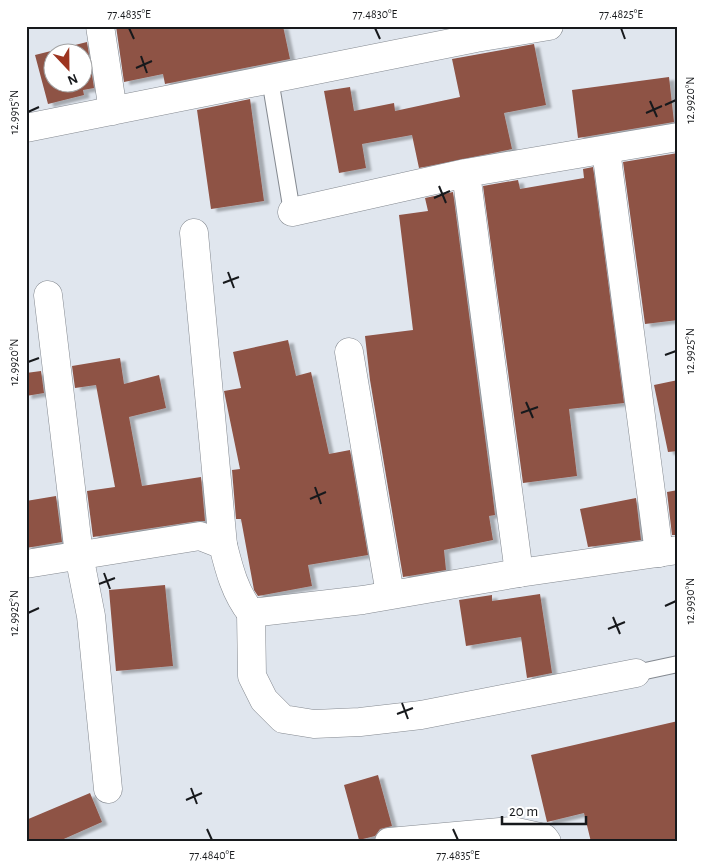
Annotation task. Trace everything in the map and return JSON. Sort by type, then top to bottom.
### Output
[{"type":"street","points":[[100,26],[113,111]]},
{"type":"street","points":[[26,128],[476,38],[549,26]]},
{"type":"street","points":[[292,212],[466,173],[678,137]]},
{"type":"street","points":[[251,613],[363,600],[519,572],[668,552],[606,150]]},
{"type":"street","points":[[466,173],[519,572]]},
{"type":"street","points":[[194,233],[223,545],[230,572],[241,600],[251,613],[252,676],[264,700],[282,719],[314,724],[360,722],[421,715],[636,673]]},
{"type":"street","points":[[48,295],[79,555],[90,616],[108,789]]},
{"type":"street","points":[[349,352],[390,594]]},
{"type":"street","points":[[26,564],[200,536],[223,545]]},
{"type":"street","points":[[389,842],[512,831],[544,838],[547,842]]},
{"type":"lane","points":[[270,79],[292,212]]},
{"type":"lane","points":[[636,673],[678,664]]},
{"type":"building","points":[[116,26],[283,26],[290,59],[165,84],[163,74],[124,82]]},
{"type":"building","points":[[534,44],[546,105],[504,113],[512,149],[419,168],[412,135],[362,144],[366,168],[339,173],[324,91],[350,87],[354,111],[394,103],[395,111],[460,97],[452,59]]},
{"type":"building","points":[[42,53],[42,81],[35,55]]},
{"type":"building","points":[[669,77],[674,122],[578,138],[572,90]]},
{"type":"building","points":[[45,92],[83,92],[84,95],[48,104]]},
{"type":"building","points":[[250,99],[264,201],[211,209],[197,110]]},
{"type":"building","points":[[678,153],[678,320],[645,324],[623,162]]},
{"type":"building","points":[[593,167],[624,403],[569,409],[577,476],[523,483],[483,186],[518,180],[520,189],[584,178],[583,169]]},
{"type":"building","points":[[453,192],[495,515],[489,516],[493,540],[444,550],[446,570],[403,577],[370,380],[365,336],[413,330],[399,215],[428,211],[425,198]]},
{"type":"building","points":[[288,340],[296,376],[311,372],[329,454],[350,450],[368,555],[308,565],[312,586],[258,596],[254,590],[241,519],[236,519],[232,470],[240,469],[224,391],[241,388],[233,352]]},
{"type":"building","points":[[120,358],[124,384],[159,375],[166,408],[129,417],[142,486],[201,477],[205,521],[93,537],[87,491],[115,487],[96,385],[75,388],[72,366]]},
{"type":"building","points":[[41,371],[44,393],[26,396],[26,373]]},
{"type":"building","points":[[678,380],[678,451],[668,452],[654,385]]},
{"type":"building","points":[[678,490],[678,535],[672,535],[667,492]]},
{"type":"building","points":[[56,496],[62,542],[26,548],[26,501]]},
{"type":"building","points":[[636,498],[641,540],[588,547],[580,509]]},
{"type":"building","points":[[165,585],[173,666],[116,671],[109,590]]},
{"type":"building","points":[[540,594],[552,673],[527,678],[521,637],[466,646],[459,600],[492,595],[492,601]]},
{"type":"building","points":[[678,721],[678,842],[591,842],[584,813],[547,822],[531,755]]},
{"type":"building","points":[[378,775],[392,826],[380,829],[375,836],[359,840],[344,785]]},
{"type":"building","points":[[90,793],[102,822],[57,842],[26,842],[26,820]]}]
